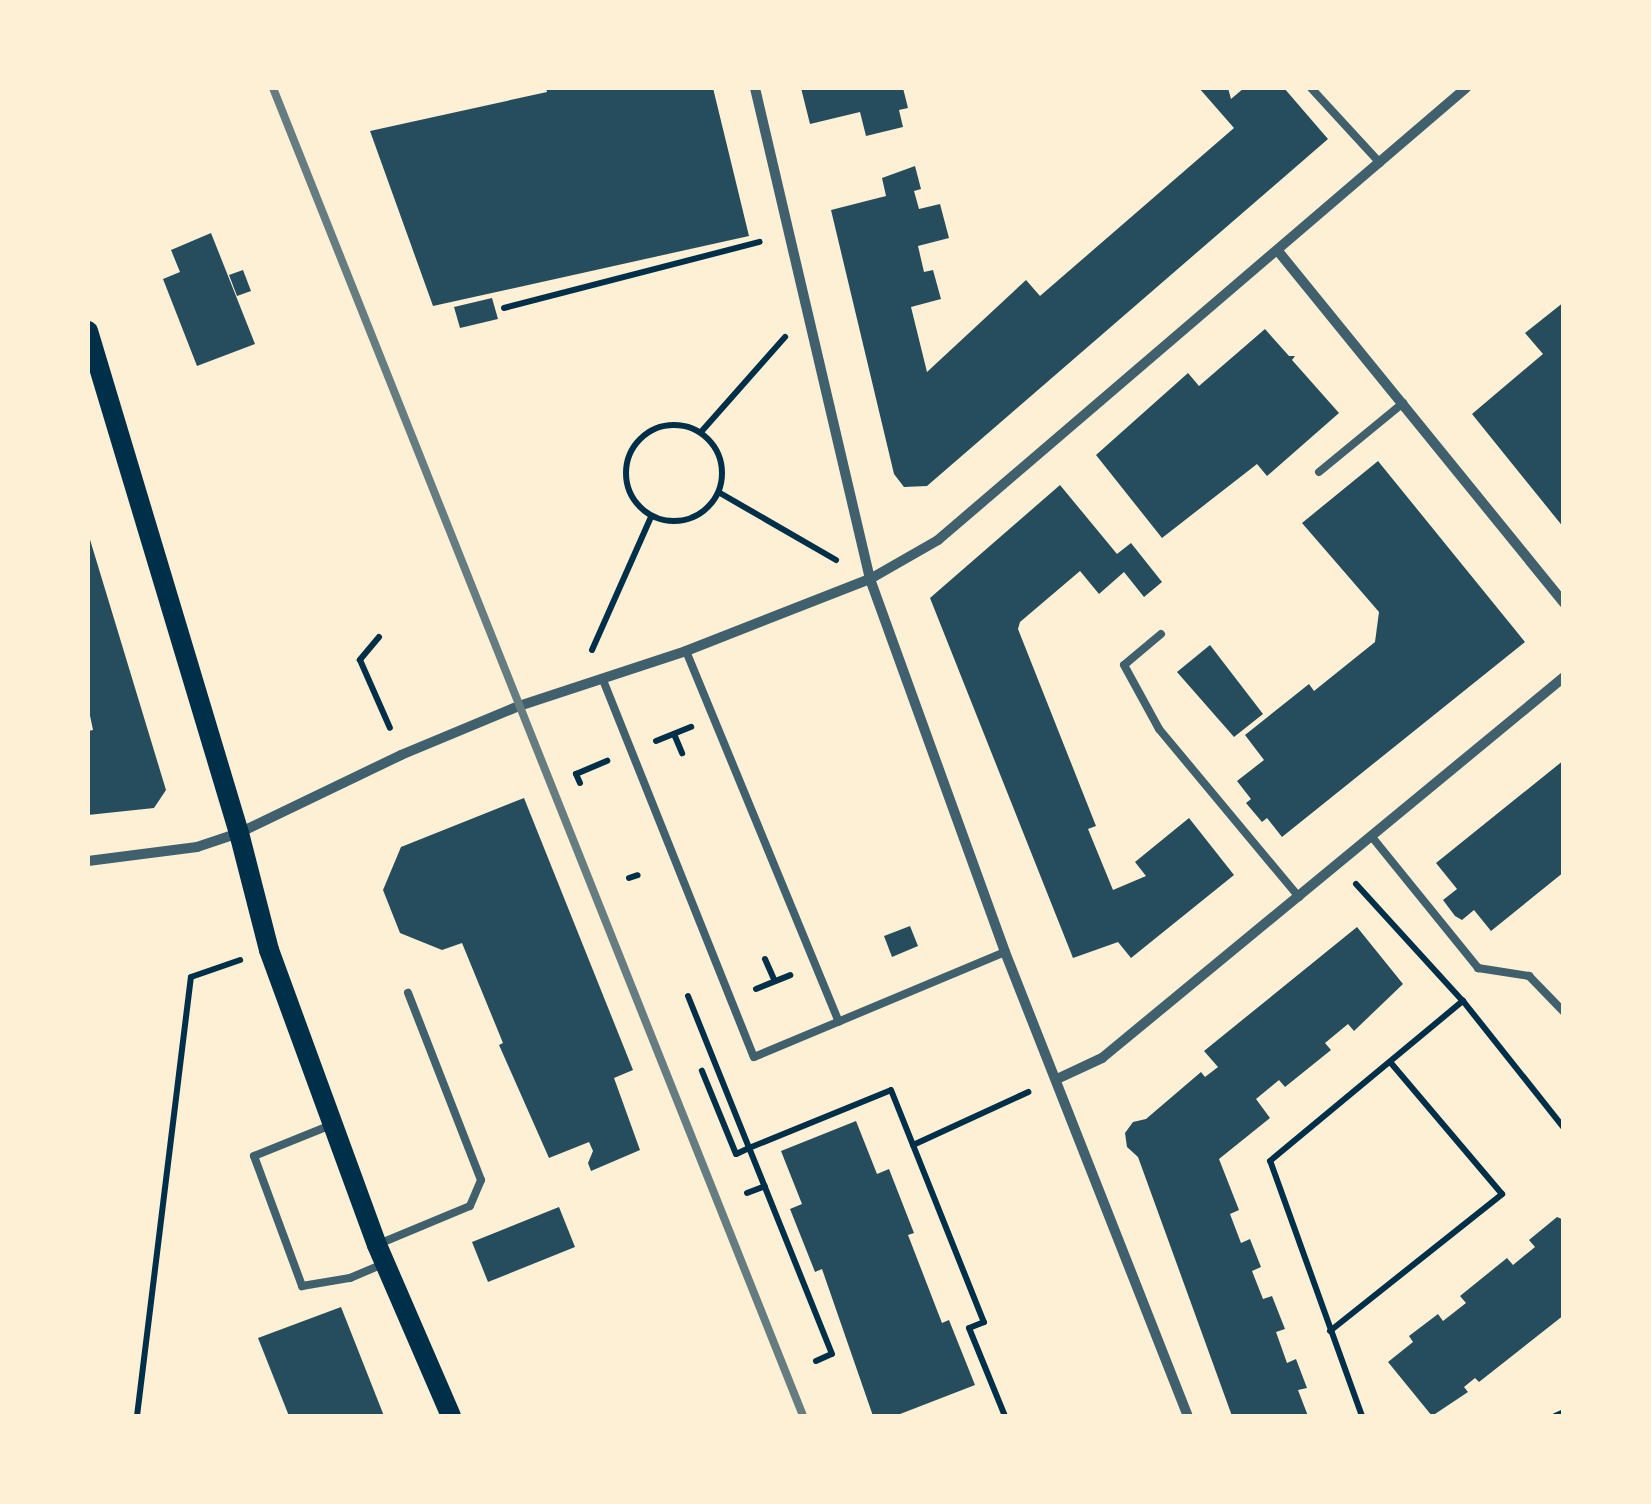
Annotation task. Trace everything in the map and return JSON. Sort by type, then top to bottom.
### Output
[{"type":"main road","points":[[88,331],[239,833],[269,950],[381,1254],[451,1416]]},
{"type":"street","points":[[755,88],[870,580],[1005,952],[1188,1416]]},
{"type":"street","points":[[88,862],[197,847],[239,833],[400,755],[870,580],[938,540],[1466,88]]},
{"type":"street","points":[[1278,251],[1564,602]]},
{"type":"street","points":[[1057,1079],[1102,1058],[1564,677]]},
{"type":"lane","points":[[1312,88],[1380,163]]},
{"type":"lane","points":[[1319,472],[1403,402]]},
{"type":"lane","points":[[1162,634],[1124,665],[1158,728],[1299,897]]},
{"type":"lane","points":[[686,651],[838,1022]]},
{"type":"lane","points":[[603,680],[754,1058],[1005,952]]},
{"type":"lane","points":[[1372,837],[1478,968],[1529,976],[1564,1012]]},
{"type":"lane","points":[[331,1125],[254,1156],[302,1286],[350,1278],[381,1254],[470,1206],[481,1180],[408,993]]},
{"type":"path","points":[[504,308],[791,234]]},
{"type":"path","points":[[701,432],[809,310]]},
{"type":"path","points":[[666,424],[701,432],[712,441],[723,466],[720,493],[708,510],[676,523],[651,518],[630,496],[626,460],[639,438],[666,424]]},
{"type":"path","points":[[720,493],[870,580]]},
{"type":"path","points":[[575,688],[651,518]]},
{"type":"path","points":[[380,638],[360,660],[400,755]]},
{"type":"path","points":[[674,734],[682,753]]},
{"type":"path","points":[[1339,864],[1463,1001],[1564,1128]]},
{"type":"path","points":[[628,878],[638,874]]},
{"type":"path","points":[[137,1416],[192,977],[269,950]]},
{"type":"path","points":[[766,959],[774,981]]},
{"type":"path","points":[[688,996],[832,1354],[816,1361]]},
{"type":"path","points":[[1362,1416],[1270,1161],[1463,1001]]},
{"type":"path","points":[[685,1018],[696,1014]]},
{"type":"path","points":[[1330,1331],[1502,1194],[1390,1061]]},
{"type":"path","points":[[702,1071],[736,1154],[891,1090],[984,1322],[969,1328],[1004,1416]]},
{"type":"path","points":[[913,1146],[1057,1079]]},
{"type":"path","points":[[747,1193],[764,1186]]},
{"type":"path","points":[[1555,1416],[1564,1412]]},
{"type":"building","points":[[546,88],[713,88],[749,236],[433,306],[370,131],[547,92]]},
{"type":"building","points":[[801,88],[903,88],[908,108],[899,110],[903,127],[866,136],[860,112],[810,124]]},
{"type":"building","points":[[1199,88],[1228,88],[1231,99],[1244,88],[1284,88],[1328,139],[927,486],[904,487],[894,474],[831,210],[886,196],[882,178],[915,166],[921,189],[914,191],[919,209],[940,204],[949,238],[918,246],[924,272],[933,270],[941,299],[911,307],[927,372],[1026,280],[1040,296],[1234,128]]},
{"type":"building","points":[[211,233],[255,344],[197,366],[163,279],[180,272],[171,250]]},
{"type":"building","points":[[243,270],[251,291],[237,296],[229,275]]},
{"type":"building","points":[[492,298],[498,319],[460,328],[454,307]]},
{"type":"building","points":[[1564,302],[1564,528],[1472,414],[1543,354],[1525,333]]},
{"type":"building","points":[[1265,329],[1289,356],[1295,356],[1292,360],[1339,413],[1267,476],[1257,464],[1162,538],[1096,455],[1188,373],[1199,386]]},
{"type":"building","points":[[1378,461],[1525,642],[1282,837],[1267,818],[1262,822],[1246,803],[1251,799],[1237,781],[1264,760],[1245,735],[1309,684],[1314,691],[1375,642],[1379,612],[1302,523]]},
{"type":"building","points":[[1060,485],[1117,554],[1131,543],[1162,582],[1144,597],[1124,572],[1099,594],[1080,571],[1020,622],[1018,629],[1096,826],[1088,829],[1113,890],[1146,876],[1135,862],[1189,818],[1234,875],[1131,958],[1118,942],[1073,958],[930,598]]},
{"type":"building","points":[[88,533],[166,790],[154,808],[88,815],[88,731],[93,730],[88,706]]},
{"type":"building","points":[[1210,645],[1263,714],[1234,737],[1177,672]]},
{"type":"building","points":[[1564,760],[1564,872],[1491,931],[1474,910],[1462,920],[1455,916],[1443,900],[1457,889],[1436,863]]},
{"type":"building","points":[[524,798],[633,1070],[614,1078],[640,1150],[591,1171],[588,1163],[593,1151],[589,1142],[549,1158],[499,1045],[503,1043],[462,943],[442,950],[400,933],[383,890],[401,847]]},
{"type":"building","points":[[910,926],[918,946],[892,957],[884,936]]},
{"type":"building","points":[[1357,927],[1403,984],[1354,1031],[1348,1024],[1325,1043],[1331,1050],[1285,1087],[1279,1080],[1256,1099],[1270,1118],[1219,1159],[1239,1210],[1230,1214],[1241,1243],[1250,1239],[1261,1267],[1252,1271],[1263,1299],[1272,1296],[1285,1329],[1276,1332],[1287,1363],[1296,1359],[1307,1388],[1298,1390],[1308,1416],[1232,1416],[1138,1157],[1127,1147],[1125,1133],[1133,1122],[1146,1119],[1201,1072],[1205,1077],[1218,1067],[1204,1051]]},
{"type":"building","points":[[856,1121],[877,1174],[889,1169],[914,1233],[908,1235],[942,1323],[949,1320],[975,1385],[895,1416],[873,1416],[822,1269],[815,1272],[790,1209],[802,1204],[781,1151]]},
{"type":"building","points":[[559,1207],[575,1247],[488,1282],[472,1242]]},
{"type":"building","points":[[1557,1217],[1564,1220],[1564,1315],[1479,1382],[1475,1378],[1464,1387],[1468,1392],[1432,1416],[1388,1362],[1413,1342],[1409,1336],[1438,1314],[1443,1321],[1466,1303],[1460,1296],[1507,1258],[1513,1265],[1535,1247],[1529,1240]]},
{"type":"building","points":[[341,1307],[384,1416],[289,1416],[258,1338]]},
{"type":"railway","points":[[273,88],[803,1416]]}]
